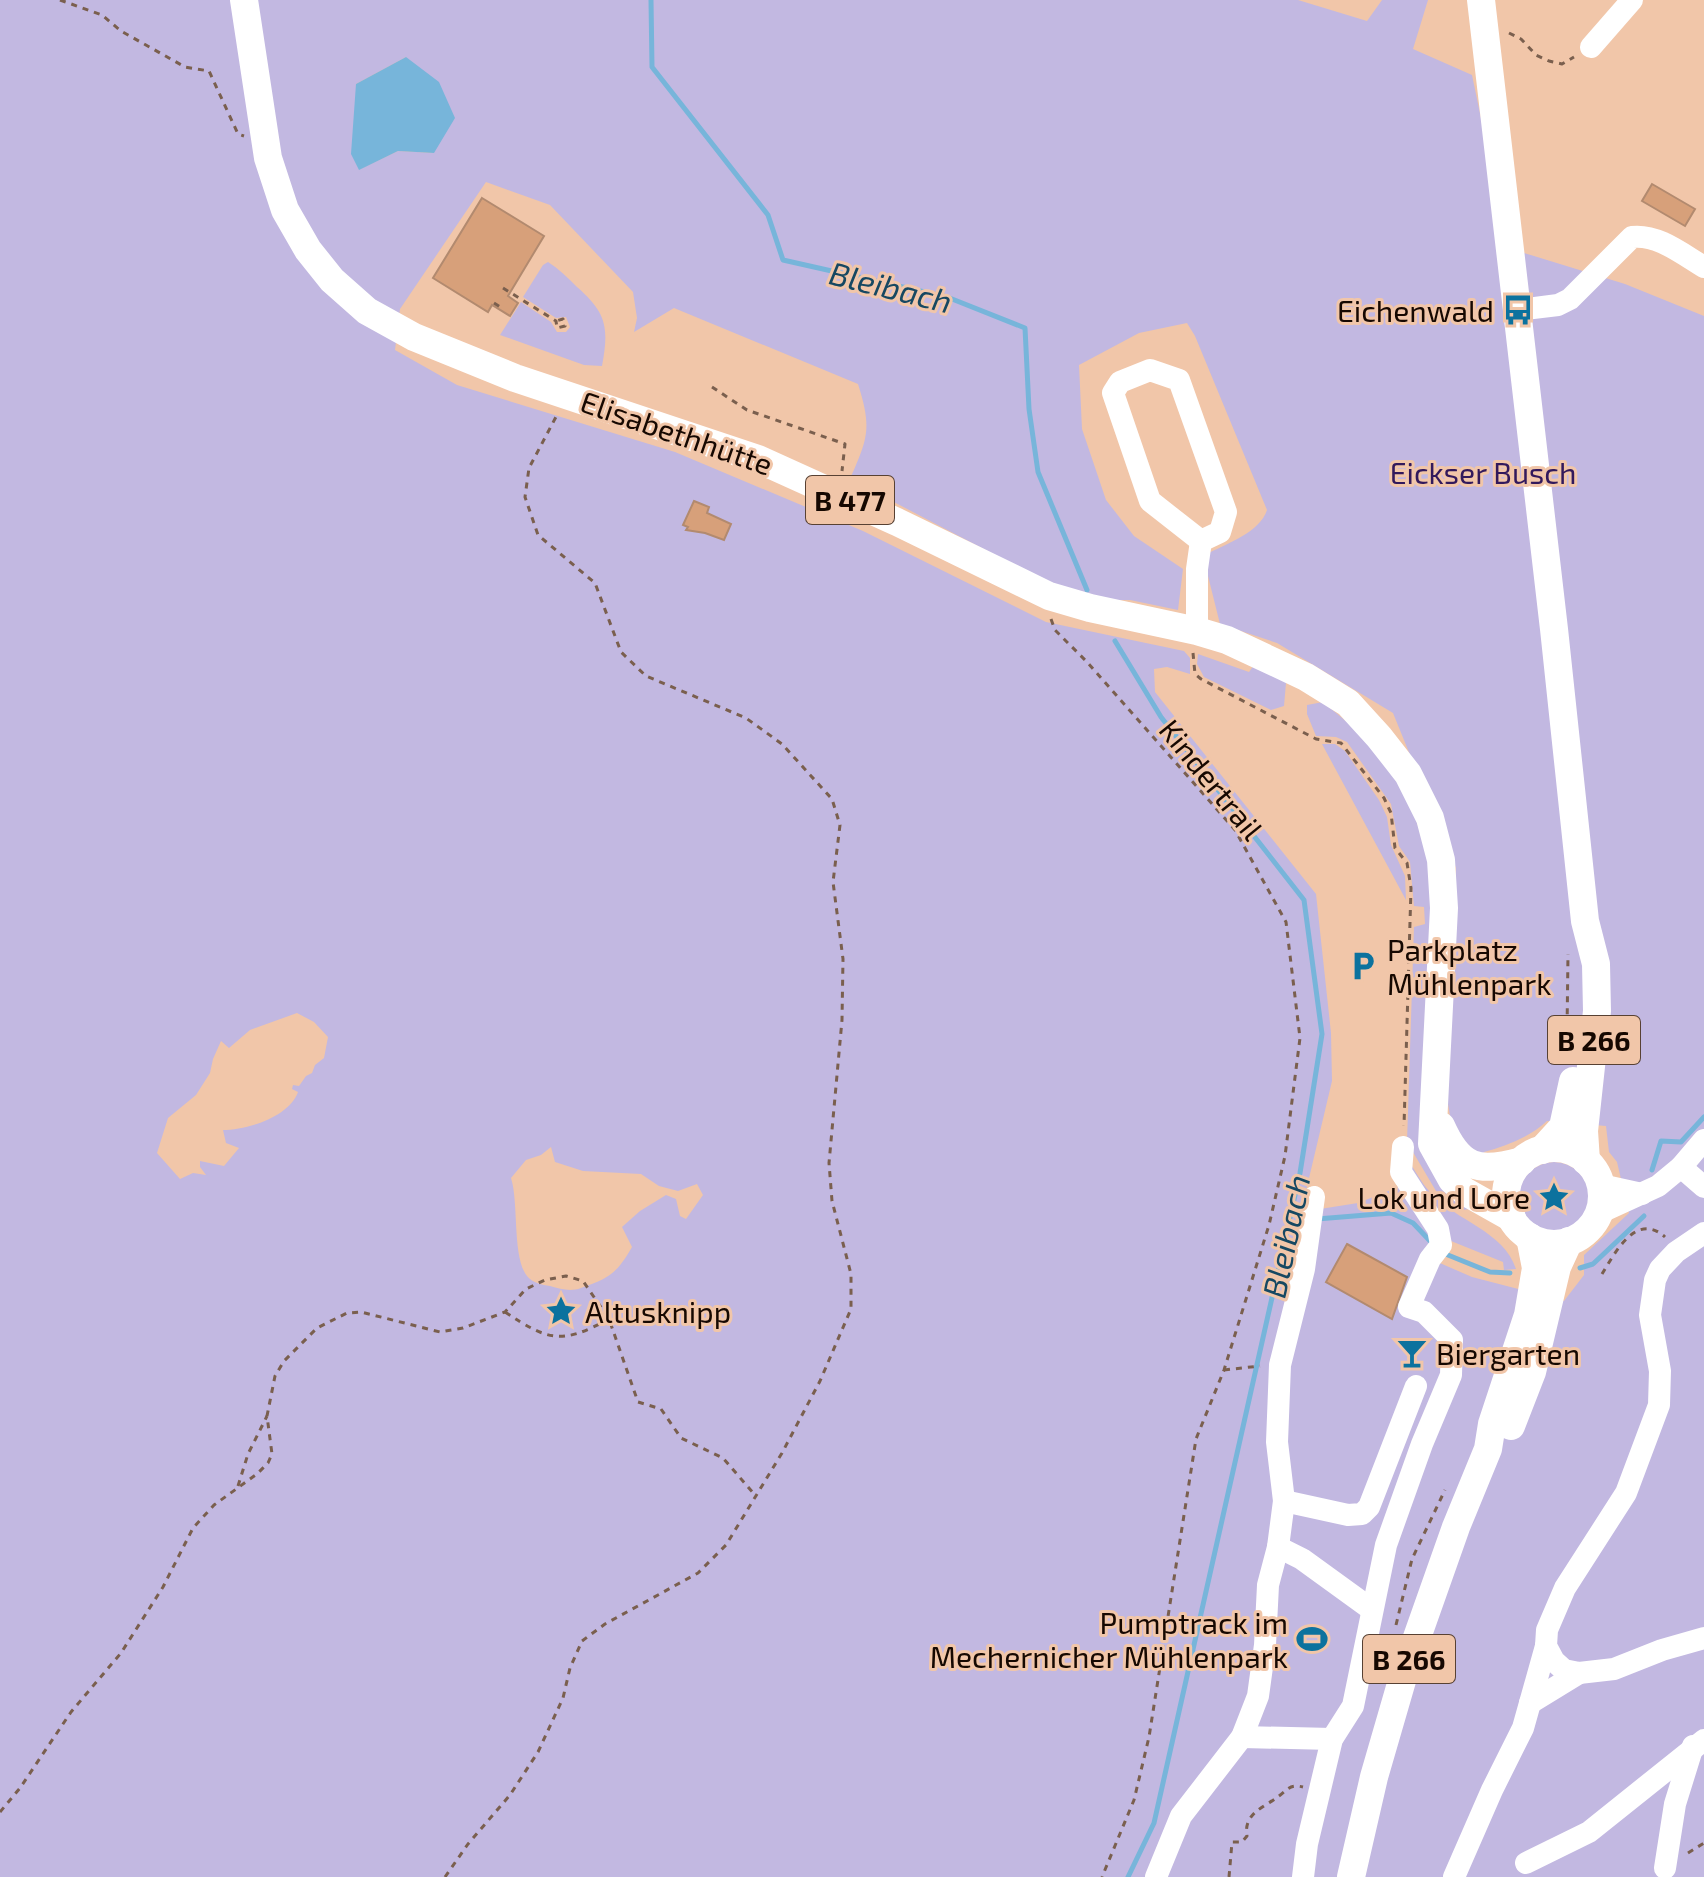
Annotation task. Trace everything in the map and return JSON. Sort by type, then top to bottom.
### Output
[{"type":"main road","name":"Elisabethhütte","points":[[244,0],[268,158],[285,210],[308,250],[367,311],[414,337],[515,378],[758,459],[1049,596],[1192,638],[1251,650],[1306,677],[1348,703],[1408,774],[1430,818],[1441,860],[1444,908],[1435,1106]]},
{"type":"main road","name":"B 266","points":[[1481,0],[1585,921],[1596,964],[1597,1011],[1584,1131],[1593,1173]]},
{"type":"main road","name":"B 266","points":[[1532,1155],[1563,1127],[1571,1098],[1581,1010],[1585,921]]},
{"type":"main road","name":"B 477","points":[[1435,1106],[1446,1137],[1468,1164],[1498,1168],[1532,1155]]},
{"type":"main road","name":"B 477","points":[[1435,1106],[1432,1144],[1452,1180],[1521,1228]]},
{"type":"main road","points":[[1566,1149],[1593,1173],[1599,1213],[1582,1235],[1569,1241],[1556,1244],[1521,1228],[1507,1206],[1508,1182],[1532,1155],[1566,1149]]},
{"type":"main road","name":"B 266","points":[[1351,1877],[1374,1777],[1403,1677],[1456,1527],[1488,1449],[1492,1424],[1515,1361],[1536,1268],[1521,1228]]},
{"type":"main road","name":"B 266","points":[[1488,1449],[1508,1433],[1516,1414],[1538,1351],[1557,1267],[1569,1241]]},
{"type":"street","points":[[1591,47],[1632,0]]},
{"type":"street","points":[[1518,310],[1558,305],[1570,299],[1632,237],[1654,238],[1704,267]]},
{"type":"street","points":[[1150,370],[1179,380],[1226,512],[1220,532],[1201,541],[1150,501],[1113,393],[1120,382],[1150,370]]},
{"type":"street","points":[[1192,638],[1201,541]]},
{"type":"street","points":[[1599,1213],[1658,1186],[1681,1167],[1704,1140]]},
{"type":"street","points":[[1303,1877],[1307,1844],[1332,1739],[1353,1706],[1386,1545],[1422,1444],[1451,1375],[1452,1340],[1424,1312],[1409,1307],[1436,1252],[1438,1229],[1401,1172],[1403,1147]]},
{"type":"street","points":[[1681,1167],[1704,1187]]},
{"type":"street","points":[[1593,1173],[1642,1194]]},
{"type":"street","points":[[1156,1877],[1181,1816],[1242,1737],[1258,1696],[1268,1585],[1278,1547],[1284,1501],[1277,1442],[1280,1365],[1304,1269],[1312,1215]]},
{"type":"street","points":[[1454,1877],[1523,1728],[1546,1646],[1547,1630],[1565,1588],[1626,1493],[1659,1405],[1660,1371],[1650,1315],[1655,1280],[1660,1269],[1676,1252],[1704,1233]]},
{"type":"street","points":[[1284,1501],[1348,1515],[1362,1514],[1369,1507],[1416,1386]]},
{"type":"street","points":[[1400,1426],[1422,1444]]},
{"type":"street","points":[[1278,1547],[1302,1559],[1371,1609]]},
{"type":"street","points":[[1546,1646],[1554,1661],[1564,1670],[1579,1673],[1614,1669],[1704,1638]]},
{"type":"street","points":[[1530,1703],[1579,1673]]},
{"type":"street","points":[[1242,1737],[1332,1739]]},
{"type":"street","points":[[1526,1863],[1589,1832],[1698,1743]]},
{"type":"street","points":[[1665,1868],[1675,1804],[1698,1743]]},
{"type":"path","points":[[60,0],[102,15],[121,31],[185,67],[209,71],[238,134],[247,137]]},
{"type":"path","points":[[1485,34],[1509,33],[1521,39],[1536,55],[1562,64],[1591,47]]},
{"type":"path","points":[[503,288],[556,321]]},
{"type":"path","points":[[494,303],[502,308]]},
{"type":"path","points":[[712,387],[747,410],[845,444],[845,464],[834,493]]},
{"type":"path","points":[[445,1877],[468,1844],[510,1795],[538,1752],[563,1698],[570,1668],[582,1641],[605,1624],[698,1573],[726,1545],[782,1453],[820,1381],[851,1309],[851,1274],[832,1201],[829,1163],[842,1020],[843,959],[833,882],[840,825],[832,799],[782,744],[746,718],[646,676],[621,652],[595,583],[538,535],[525,497],[529,468],[559,410]]},
{"type":"path","name":"Kindertrail","points":[[1049,614],[1055,630],[1235,830],[1286,922],[1300,1038],[1287,1142],[1269,1225],[1224,1370],[1196,1439],[1146,1750],[1134,1800],[1102,1877]]},
{"type":"path","points":[[1192,638],[1195,674],[1316,739],[1341,743],[1384,798],[1391,813],[1395,848],[1407,863],[1411,888],[1403,1147]]},
{"type":"path","points":[[1602,1274],[1626,1237],[1641,1229],[1659,1232]]},
{"type":"path","points":[[238,1488],[248,1454],[267,1416],[275,1376],[284,1361],[317,1328],[347,1313],[361,1312],[440,1332],[485,1321],[505,1312],[526,1289],[545,1280],[566,1276],[583,1281],[609,1319],[638,1402],[661,1409],[681,1438],[723,1458],[755,1495]]},
{"type":"path","points":[[505,1312],[536,1332],[558,1338],[588,1330],[609,1319]]},
{"type":"path","points":[[1224,1370],[1266,1365]]},
{"type":"path","points":[[0,1812],[20,1788],[71,1712],[121,1653],[163,1587],[193,1528],[214,1505],[257,1474],[272,1454],[267,1416]]},
{"type":"path","points":[[1229,1877],[1232,1842],[1242,1842],[1247,1836],[1246,1829],[1251,1817],[1263,1804],[1294,1785],[1319,1790]]},
{"type":"green space","name":"Eickser Busch","points":[[0,0],[1298,0],[1367,21],[1382,0],[1428,0],[1413,49],[1472,75],[1508,248],[1625,284],[1704,316],[1704,1877],[0,1877]],"holes":[[[406,57],[434,153],[398,151],[360,169],[356,84]],[[486,182],[550,205],[633,292],[637,318],[634,332],[674,308],[858,384],[866,433],[850,479],[1056,587],[1105,600],[1130,600],[1178,610],[1183,569],[1134,536],[1106,500],[1082,429],[1079,365],[1139,333],[1187,323],[1267,510],[1251,531],[1209,553],[1206,568],[1220,624],[1277,643],[1393,713],[1456,868],[1446,1092],[1452,1128],[1481,1158],[1484,1152],[1517,1140],[1547,1121],[1606,1126],[1609,1152],[1617,1162],[1629,1213],[1584,1255],[1584,1275],[1564,1301],[1472,1277],[1426,1257],[1435,1241],[1401,1186],[1358,1203],[1301,1212],[1332,1081],[1331,1033],[1316,894],[1155,692],[1154,669],[1167,667],[1190,674],[1190,658],[1184,651],[1046,622],[863,531],[675,452],[457,385],[395,350],[400,309]],[[297,1013],[314,1022],[328,1037],[324,1058],[299,1086],[293,1085],[292,1089],[298,1092],[277,1115],[255,1125],[223,1130],[226,1143],[239,1148],[224,1166],[200,1161],[206,1175],[193,1173],[180,1179],[157,1153],[168,1118],[196,1095],[210,1073],[221,1041],[229,1048],[250,1030]],[[551,1147],[555,1162],[583,1171],[641,1174],[659,1186],[678,1191],[697,1184],[703,1195],[686,1219],[680,1216],[676,1199],[666,1195],[640,1211],[622,1227],[632,1247],[617,1269],[606,1277],[573,1290],[541,1284],[529,1278],[522,1267],[511,1178],[526,1160],[541,1155]]]},
{"type":"green space","points":[[548,262],[587,296],[600,313],[605,331],[602,366],[584,365],[500,335],[521,302],[551,322],[557,332],[566,332],[570,327],[566,317],[556,318],[523,297]]},
{"type":"green space","points":[[1198,654],[1249,672],[1254,665],[1280,676],[1286,683],[1284,706],[1271,710],[1204,677],[1197,664]]},
{"type":"green space","points":[[1323,702],[1366,738],[1411,802],[1432,874],[1422,1130],[1470,1209],[1462,1210],[1436,1191],[1407,1142],[1414,927],[1425,924],[1424,907],[1414,906],[1410,862],[1399,846],[1391,804],[1347,742],[1336,737],[1316,736],[1307,714],[1307,705]]},
{"type":"green space","points":[[1322,744],[1335,744],[1345,751],[1379,800],[1387,817],[1391,845],[1405,876],[1406,900]]},
{"type":"green space","points":[[1405,1156],[1431,1193],[1501,1245],[1516,1269],[1504,1270],[1503,1262],[1446,1239]]},
{"type":"green space","points":[[1554,1162],[1579,1172],[1589,1197],[1579,1222],[1554,1232],[1529,1222],[1519,1197],[1529,1172]]},
{"type":"water","points":[[406,57],[439,82],[455,118],[434,153],[398,151],[359,170],[351,154],[356,84]]},
{"type":"building","points":[[1652,184],[1695,209],[1685,226],[1642,201]]},
{"type":"building","points":[[482,198],[544,236],[508,296],[518,303],[510,316],[492,305],[488,312],[433,278]]},
{"type":"building","points":[[694,501],[709,507],[707,513],[731,524],[724,540],[686,530],[688,527],[683,525]]},
{"type":"building","points":[[1347,1244],[1407,1277],[1392,1319],[1326,1282]]},
{"type":"waterway","name":"Bleibach","points":[[651,0],[652,67],[768,215],[783,260],[947,297],[1025,328],[1029,409],[1038,472],[1087,590]]},
{"type":"waterway","name":"Bleibach","points":[[1115,641],[1161,717],[1304,900],[1322,1034],[1300,1173],[1154,1823],[1128,1877]]},
{"type":"waterway","points":[[1652,1170],[1661,1141],[1681,1142],[1704,1117]]},
{"type":"waterway","points":[[1317,1219],[1391,1213],[1413,1223],[1432,1243]]},
{"type":"waterway","points":[[1580,1268],[1593,1264],[1644,1216]]},
{"type":"waterway","points":[[1443,1253],[1490,1272],[1510,1273]]},
{"type":"place","name":"Eichenwald","points":[[1518,310]]},
{"type":"place","name":"Parkplatz Mühlenpark","points":[[1363,966]]},
{"type":"place","name":"Lok und Lore","points":[[1554,1197]]},
{"type":"place","name":"Altusknipp","points":[[561,1311]]},
{"type":"place","name":"Biergarten","points":[[1412,1353]]},
{"type":"place","name":"Pumptrack im Mechernicher Mühlenpark","points":[[1312,1639]]}]
